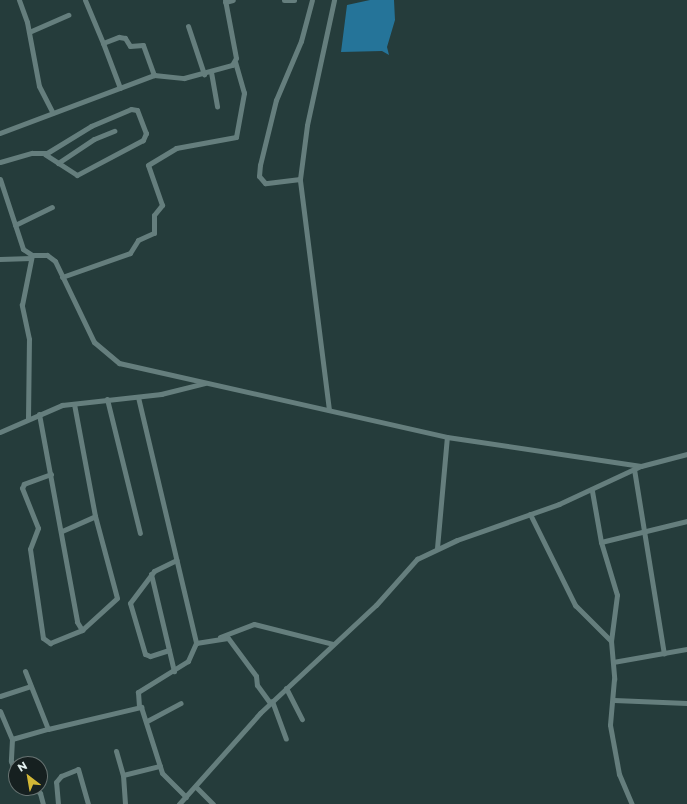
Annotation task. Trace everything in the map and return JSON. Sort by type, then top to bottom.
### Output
[{"type":"street","points":[[18,0],[29,32],[39,86],[53,113]]},
{"type":"street","points":[[85,0],[120,88]]},
{"type":"street","points":[[62,277],[130,253],[138,240],[154,233],[154,215],[162,205],[148,165],[176,148],[236,137],[244,93],[235,62],[225,1],[233,0]]},
{"type":"street","points":[[284,0],[294,0]]},
{"type":"street","points":[[300,179],[265,184],[259,176],[260,165],[276,100],[301,41],[312,0]]},
{"type":"street","points":[[329,410],[300,179],[307,125],[334,0]]},
{"type":"street","points":[[29,32],[68,15]]},
{"type":"street","points":[[188,26],[204,74]]},
{"type":"street","points":[[103,43],[122,36],[130,46],[142,45],[154,75]]},
{"type":"street","points":[[0,134],[154,75],[173,80],[211,72],[235,62]]},
{"type":"street","points":[[211,72],[216,106]]},
{"type":"street","points":[[0,162],[32,153],[45,154],[77,175],[143,140],[146,133],[137,110],[95,124],[45,154]]},
{"type":"street","points":[[58,163],[94,139],[114,131]]},
{"type":"street","points":[[0,179],[23,249],[31,257]]},
{"type":"street","points":[[15,225],[52,207]]},
{"type":"street","points":[[28,419],[29,339],[22,305],[31,257]]},
{"type":"street","points":[[0,259],[31,257],[51,258],[94,342],[119,363],[447,437],[640,466]]},
{"type":"street","points":[[0,432],[39,414],[74,404],[180,391],[206,382]]},
{"type":"street","points":[[138,397],[196,643],[188,661],[138,692],[139,706],[147,722],[160,766],[165,777],[186,798]]},
{"type":"street","points":[[107,399],[140,533]]},
{"type":"street","points":[[52,474],[29,482],[22,488],[38,528],[30,549],[43,638],[50,643],[82,630],[117,598],[95,516],[74,404]]},
{"type":"street","points":[[39,414],[52,474],[77,622],[82,630]]},
{"type":"street","points":[[436,548],[447,437]]},
{"type":"street","points":[[180,804],[271,702],[376,605],[412,563],[436,548],[592,491],[640,466],[687,454]]},
{"type":"street","points":[[634,469],[664,654]]},
{"type":"street","points":[[592,491],[601,542],[617,595],[611,641],[614,700],[610,719],[613,745],[619,774],[632,804]]},
{"type":"street","points":[[530,514],[575,606],[611,641]]},
{"type":"street","points":[[62,531],[95,516]]},
{"type":"street","points":[[601,542],[644,533],[687,521]]},
{"type":"street","points":[[169,650],[150,656],[145,654],[130,601],[151,574],[177,560]]},
{"type":"street","points":[[151,574],[174,671]]},
{"type":"street","points":[[196,643],[220,637],[254,624],[333,644]]},
{"type":"street","points":[[220,637],[233,643],[256,676],[257,685],[271,702],[286,739]]},
{"type":"street","points":[[613,662],[687,649]]},
{"type":"street","points":[[24,671],[48,729]]},
{"type":"street","points":[[0,696],[30,686]]},
{"type":"street","points":[[286,688],[302,719]]},
{"type":"street","points":[[614,700],[687,703]]},
{"type":"street","points":[[147,722],[181,703]]},
{"type":"street","points":[[12,739],[48,729],[113,716],[139,706]]},
{"type":"street","points":[[0,711],[12,739],[11,756]]},
{"type":"street","points":[[116,751],[123,775],[126,804]]},
{"type":"street","points":[[123,775],[160,766]]},
{"type":"street","points":[[58,804],[56,782],[61,776],[78,769],[88,804]]},
{"type":"street","points":[[196,787],[213,804]]},
{"type":"water","points":[[370,0],[394,0],[395,20],[387,47],[389,55],[382,51],[341,52],[347,5]]}]
